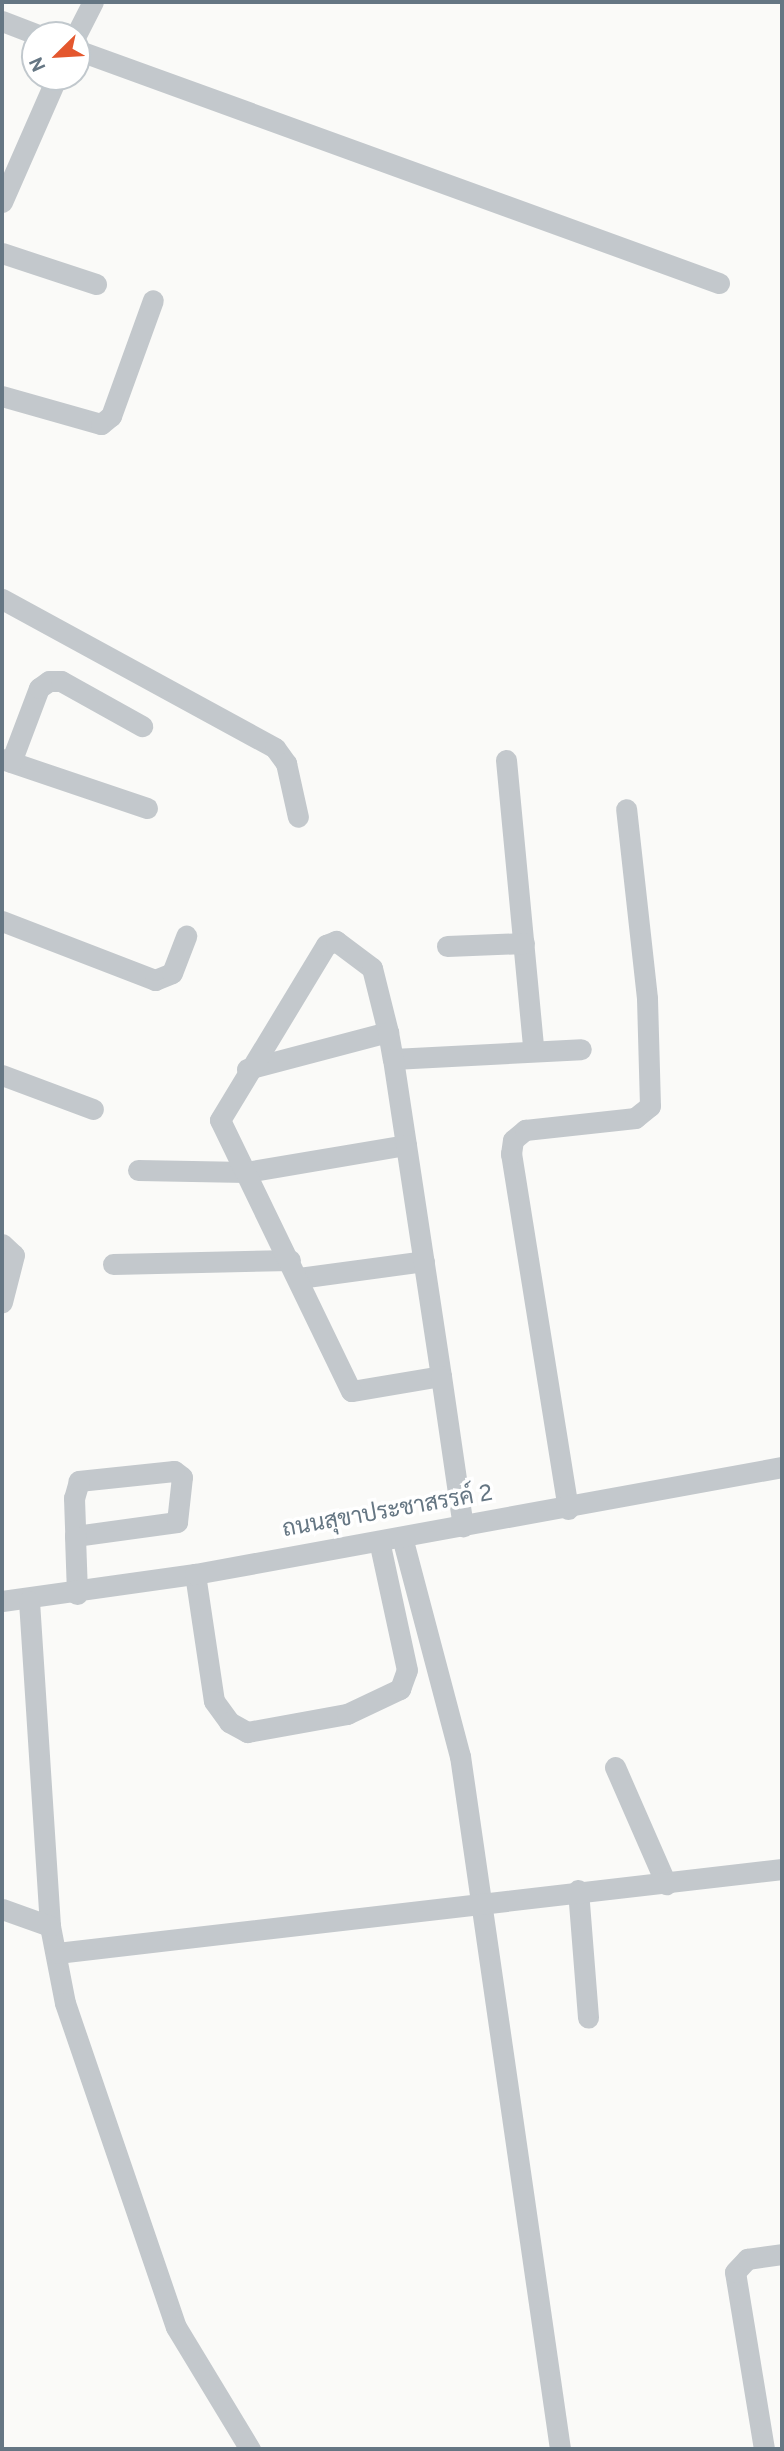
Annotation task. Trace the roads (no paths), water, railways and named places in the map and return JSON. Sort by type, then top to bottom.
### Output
[{"type":"street","points":[[83,21],[93,2]]},
{"type":"street","points":[[2,21],[21,28]]},
{"type":"street","points":[[91,55],[719,283]]},
{"type":"street","points":[[2,202],[51,91]]},
{"type":"street","points":[[2,253],[96,284]]},
{"type":"street","points":[[2,396],[101,424],[111,416],[153,300]]},
{"type":"street","points":[[2,599],[275,748],[286,763],[298,817]]},
{"type":"street","points":[[142,726],[61,681],[48,681],[39,688],[6,761],[147,807]]},
{"type":"street","points":[[506,760],[533,1048]]},
{"type":"street","points":[[568,1509],[512,1154],[513,1140],[525,1130],[635,1118],[650,1105],[646,998],[626,809]]},
{"type":"street","points":[[2,921],[155,981],[172,973],[186,936]]},
{"type":"street","points":[[441,1376],[351,1391],[220,1120],[247,1069],[326,944],[337,941],[372,968],[388,1032],[424,1261],[441,1376],[463,1526]]},
{"type":"street","points":[[447,946],[524,943]]},
{"type":"street","points":[[247,1069],[388,1032]]},
{"type":"street","points":[[393,1059],[533,1048],[581,1049]]},
{"type":"street","points":[[2,1075],[93,1109]]},
{"type":"street","points":[[138,1170],[246,1172],[406,1145]]},
{"type":"street","points":[[2,1244],[14,1265],[2,1302]]},
{"type":"street","points":[[113,1264],[294,1269],[424,1261]]},
{"type":"street","name":"ถนนสุขาประชาสรรค์ 2","points":[[2,1601],[29,1601],[195,1574],[568,1509],[782,1467]]},
{"type":"street","points":[[75,1536],[177,1522],[182,1477],[174,1471],[85,1477],[75,1489],[75,1536],[77,1594]]},
{"type":"street","points":[[402,1537],[460,1756],[477,1905],[560,2449]]},
{"type":"street","points":[[195,1574],[214,1701],[229,1722],[247,1732],[379,1704],[400,1689],[407,1670],[379,1541]]},
{"type":"street","points":[[29,1601],[50,1926],[65,2003],[176,2327],[187,2351],[250,2449]]},
{"type":"street","points":[[615,1767],[666,1884]]},
{"type":"street","points":[[57,1953],[477,1905],[578,1890],[666,1884],[782,1869]]},
{"type":"street","points":[[578,1890],[588,2018]]},
{"type":"street","points":[[2,1909],[50,1926]]},
{"type":"street","points":[[764,2449],[735,2272],[747,2259],[782,2254]]}]
